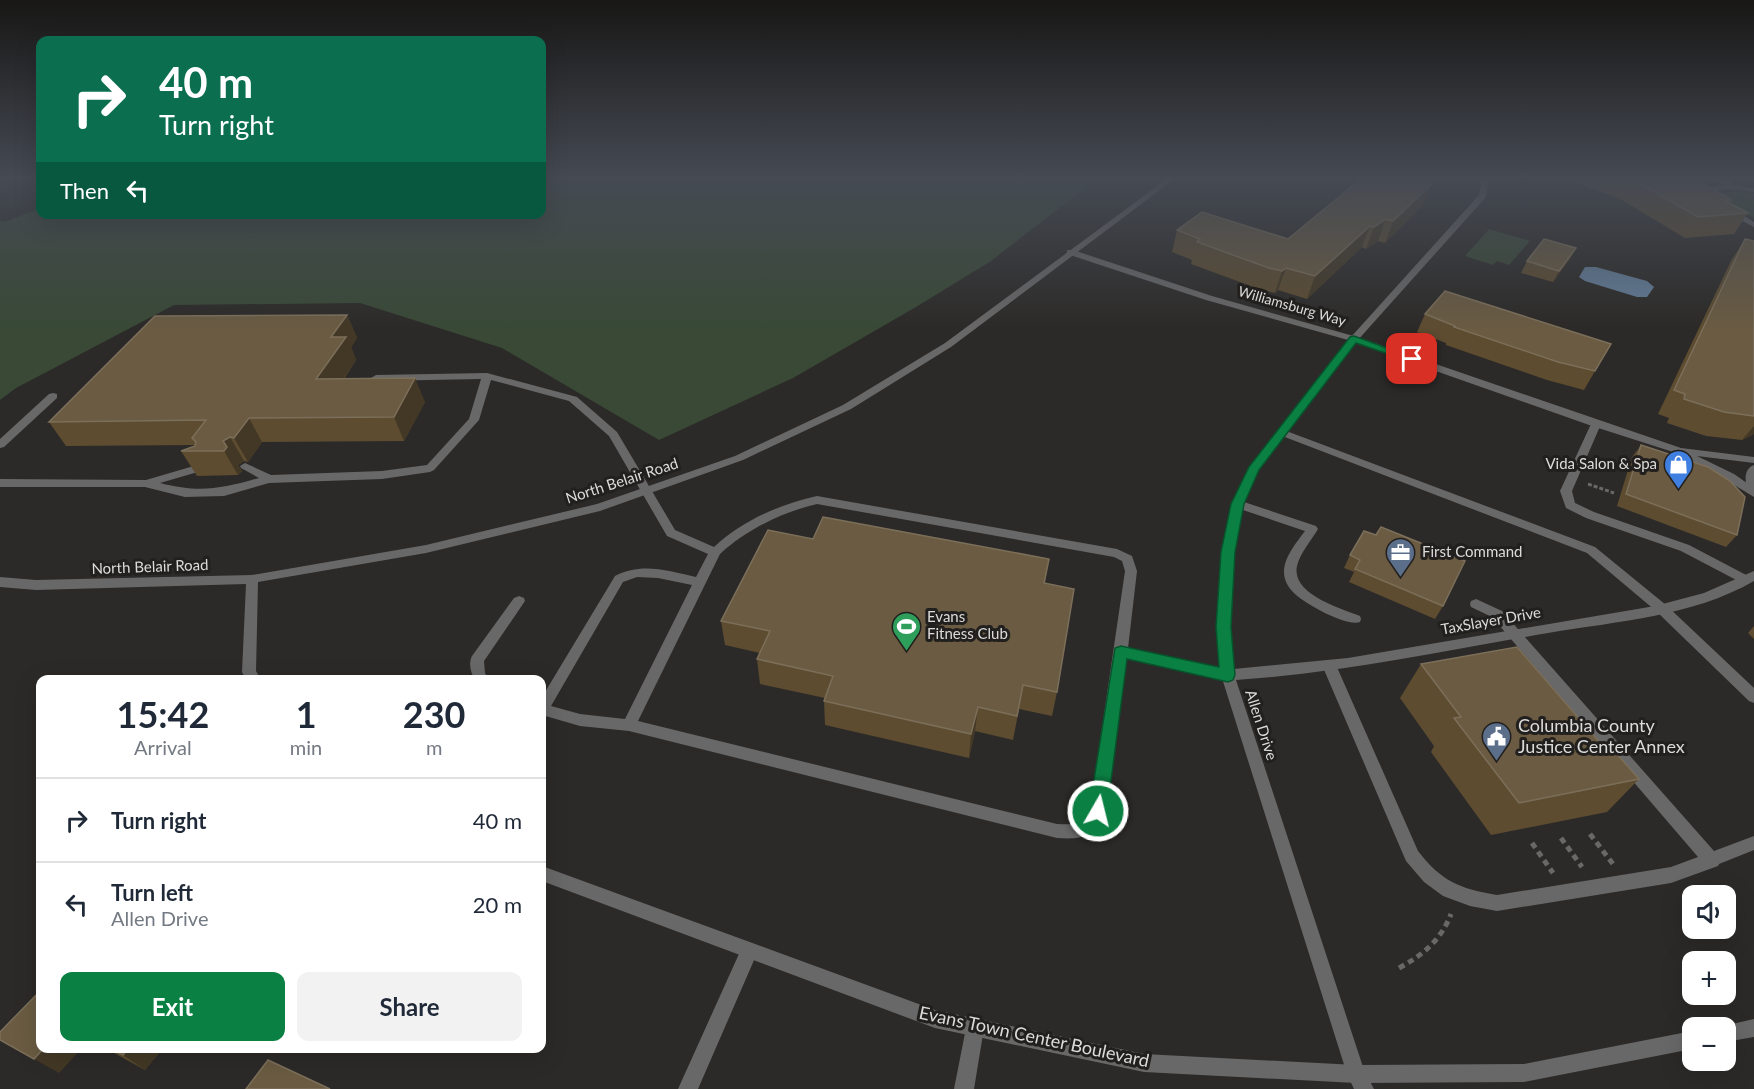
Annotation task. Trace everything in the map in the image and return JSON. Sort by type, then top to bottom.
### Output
[{"type":"street","name":"North Belair Road","points":[[0,582],[36,585],[252,579],[426,549],[600,507],[739,458],[847,407],[948,345],[1102,229]]},
{"type":"street","name":"Allen Drive","points":[[1360,1082],[1228,675],[1223,627],[1228,552],[1238,504],[1253,470],[1354,339],[1453,229]]},
{"type":"street","name":"Williamsburg Way","points":[[1070,252],[1209,298],[1354,339],[1674,449],[1730,477],[1754,492]]},
{"type":"street","points":[[0,483],[145,483],[185,494],[224,492],[269,479],[382,475],[430,468],[474,420],[487,376]]},
{"type":"street","points":[[376,378],[487,376],[573,399],[613,434],[671,533],[715,552]]},
{"type":"street","points":[[0,445],[52,396]]},
{"type":"street","points":[[1596,424],[1566,491],[1570,505],[1685,548],[1750,577]]},
{"type":"street","points":[[1281,432],[1591,550],[1661,608],[1754,697]]},
{"type":"street","name":"Williamsburg Way","points":[[1674,449],[1754,460]]},
{"type":"street","points":[[145,483],[204,466]]},
{"type":"street","points":[[245,466],[269,479]]},
{"type":"street","points":[[1754,469],[1750,474],[1750,483],[1754,492]]},
{"type":"street","points":[[546,710],[580,720],[629,725],[1058,831],[1077,832],[1092,824],[1098,811],[1131,571],[1128,559],[1117,553],[817,500],[799,503],[726,541],[715,552],[629,725]]},
{"type":"street","points":[[1238,504],[1312,529],[1292,562],[1289,572],[1291,581],[1307,597],[1355,619]]},
{"type":"street","points":[[546,702],[620,579],[626,574],[638,572],[700,582]]},
{"type":"street","name":"TaxSlayer Drive","points":[[1121,652],[1228,675],[1329,665],[1661,608],[1717,594],[1750,577]]},
{"type":"street","points":[[251,675],[249,672],[252,579]]},
{"type":"street","points":[[479,675],[477,660],[519,601]]},
{"type":"street","points":[[1476,604],[1497,614],[1712,861]]},
{"type":"street","points":[[1329,665],[1412,856],[1426,876],[1455,893],[1474,900],[1497,903],[1671,875],[1754,843]]},
{"type":"street","name":"Evans Town Center Boulevard","points":[[546,875],[935,1019],[1144,1063],[1360,1082],[1524,1073],[1682,1042]]},
{"type":"street","points":[[688,1089],[749,951]]},
{"type":"street","points":[[964,1089],[975,1028]]},
{"type":"street","points":[[1736,1032],[1754,1028]]},
{"type":"path","points":[[1587,484],[1614,493]]},
{"type":"path","points":[[1590,834],[1613,864]]},
{"type":"path","points":[[1562,838],[1584,869]]},
{"type":"path","points":[[1532,843],[1553,873]]},
{"type":"path","points":[[1400,968],[1423,953],[1446,929],[1455,893]]},
{"type":"green space","points":[[0,229],[1032,229],[991,261],[793,378],[659,440],[502,348],[360,303],[174,305],[16,388],[0,400]]},
{"type":"green space","points":[[1489,229],[1530,241],[1509,265],[1497,261],[1493,265],[1465,256]]},
{"type":"water","points":[[1585,267],[1596,267],[1647,281],[1654,287],[1647,297],[1637,297],[1585,281],[1579,277]]},
{"type":"building","points":[[1256,229],[1288,239],[1300,229],[1367,229],[1315,276],[1286,268],[1282,271],[1269,268],[1197,242],[1200,239],[1177,230]]},
{"type":"building","points":[[1544,239],[1576,248],[1559,271],[1527,261]]},
{"type":"building","points":[[1745,239],[1754,241],[1754,416],[1724,412],[1684,399],[1685,394],[1674,390]]},
{"type":"building","points":[[1445,291],[1611,344],[1595,371],[1558,362],[1454,327],[1425,314]]},
{"type":"building","points":[[347,315],[331,337],[346,337],[316,379],[415,378],[394,417],[249,418],[234,438],[230,437],[223,441],[227,447],[224,451],[181,451],[195,446],[196,442],[192,438],[206,420],[49,422],[155,316]]},
{"type":"building","points":[[1641,445],[1708,467],[1730,481],[1745,497],[1737,535],[1626,494]]},
{"type":"building","name":"Evans Fitness Club","points":[[823,517],[1049,559],[1044,583],[1074,589],[1057,692],[1023,685],[1017,716],[978,707],[971,734],[824,701],[833,676],[757,659],[770,631],[721,621],[768,530],[813,539]]},
{"type":"building","points":[[1381,527],[1465,561],[1443,606],[1355,569],[1360,560],[1350,555],[1364,531],[1376,535]]},
{"type":"building","points":[[1517,647],[1602,745],[1608,744],[1639,779],[1519,803],[1454,718],[1461,717],[1421,664]]},
{"type":"building","points":[[36,995],[36,1053],[39,1053],[34,1059],[0,1040],[0,1032]]},
{"type":"building","points":[[268,1060],[330,1089],[246,1089]]},
{"type":"place","name":"Vida Salon & Spa","points":[[1678,490]]},
{"type":"place","name":"First Command","points":[[1401,578]]},
{"type":"place","name":"Evans Fitness Club","points":[[906,652]]},
{"type":"place","name":"Columbia County Justice Center Annex","points":[[1497,762]]},
{"type":"route","points":[[1098,811],[1121,652],[1228,675],[1223,627],[1228,552],[1238,504],[1253,470],[1354,339],[1412,359]]}]
